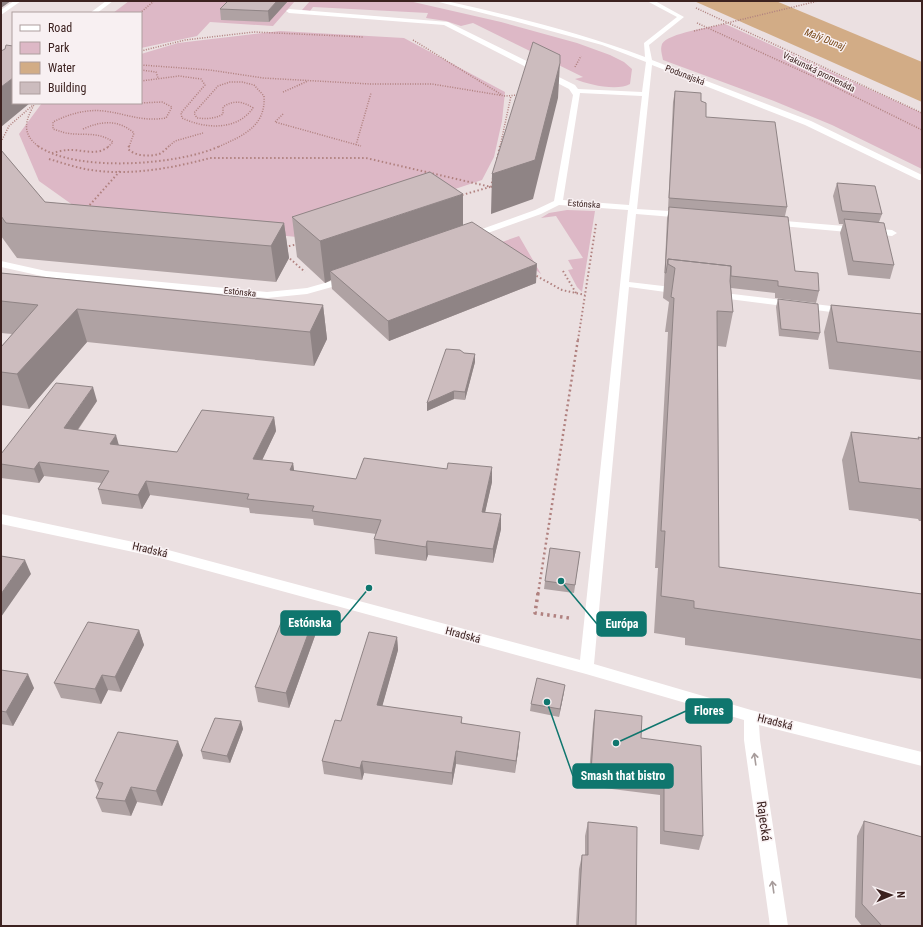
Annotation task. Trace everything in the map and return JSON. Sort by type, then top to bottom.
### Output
[{"type":"street","points":[[1,13],[18,1]]},
{"type":"street","points":[[94,12],[110,1]]},
{"type":"street","name":"Podunajská","points":[[438,1],[477,9],[604,44],[808,123],[922,178]]},
{"type":"street","points":[[586,668],[592,622],[624,284],[649,62],[646,44],[681,17],[650,1]]},
{"type":"street","points":[[290,12],[446,23],[576,91],[645,94]]},
{"type":"street","points":[[558,202],[578,95],[576,91]]},
{"type":"street","name":"Estónska","points":[[461,239],[538,212],[558,202],[600,205],[695,216]]},
{"type":"street","points":[[766,222],[892,233]]},
{"type":"street","name":"Estónska","points":[[1,264],[46,274],[267,295],[296,294],[323,288],[352,278]]},
{"type":"street","points":[[624,284],[693,292]]},
{"type":"street","points":[[709,294],[855,312]]},
{"type":"street","name":"Hradská","points":[[1,519],[157,552],[586,668],[751,716],[922,759]]},
{"type":"street","name":"Rajecká","points":[[751,716],[752,740],[778,926]]},
{"type":"path","points":[[141,12],[154,1]]},
{"type":"path","name":"Vrakunská promenáda","points":[[817,1],[710,28],[821,80],[922,130]]},
{"type":"path","points":[[695,7],[922,113]]},
{"type":"path","points":[[446,23],[412,40],[505,96]]},
{"type":"path","points":[[142,51],[185,40],[254,32],[365,37]]},
{"type":"path","points":[[565,84],[584,52]]},
{"type":"path","points":[[142,65],[210,70],[264,78],[370,84],[432,84],[505,96],[525,95]]},
{"type":"path","points":[[142,70],[156,72],[158,78]]},
{"type":"path","points":[[35,104],[26,124],[27,134],[42,149],[83,161],[112,164],[143,163],[180,158],[218,146],[235,139],[257,124],[263,114],[264,96],[254,85],[242,82],[230,82],[218,86],[194,113],[197,118],[218,118],[223,114],[223,107],[228,103],[237,102],[246,102],[253,108],[250,114],[242,120],[225,125],[203,126],[189,123],[182,118],[181,113],[205,85],[202,79],[184,76],[142,81]]},
{"type":"path","points":[[283,92],[311,80]]},
{"type":"path","points":[[356,145],[371,93]]},
{"type":"path","points":[[496,164],[511,96]]},
{"type":"path","points":[[52,153],[68,150],[93,152],[106,149],[112,142],[108,138],[92,134],[66,133],[53,129],[53,122],[66,115],[99,111],[139,120],[152,121],[166,118],[172,107],[168,103],[142,103]]},
{"type":"path","points":[[1,142],[9,126],[34,104]]},
{"type":"path","points":[[283,114],[275,122],[361,146]]},
{"type":"path","points":[[82,129],[95,122],[107,122],[123,126],[130,129],[134,133],[128,149],[132,153],[143,155],[160,154],[175,141],[203,133]]},
{"type":"path","points":[[49,159],[91,170],[120,171],[157,170],[185,165],[210,158],[366,158],[498,188]]},
{"type":"path","points":[[85,210],[120,171]]},
{"type":"path","points":[[491,187],[494,171]]},
{"type":"path","points":[[460,196],[491,187]]},
{"type":"path","points":[[592,622],[536,613],[600,205]]},
{"type":"path","points":[[279,249],[302,242]]},
{"type":"path","points":[[284,254],[323,288]]},
{"type":"path","points":[[563,271],[576,293]]},
{"type":"path","points":[[531,273],[562,290],[585,295]]},
{"type":"green space","points":[[129,1],[295,1],[273,26],[210,22],[197,36],[142,48],[142,12],[114,12]]},
{"type":"green space","points":[[310,1],[409,1],[501,22],[577,43],[610,55],[624,62],[632,69],[630,84],[611,87],[595,85],[575,79],[583,77],[473,23],[461,26],[446,21],[426,18],[428,13],[313,7],[310,11],[302,10]]},
{"type":"green space","points":[[725,24],[922,113],[922,169],[832,125],[774,101],[663,60],[661,46],[666,40],[681,34]]},
{"type":"green space","points":[[280,31],[404,38],[505,92],[502,121],[494,157],[482,180],[308,238],[91,218],[39,181],[19,134],[41,104],[142,104],[142,54],[178,43]]},
{"type":"green space","points":[[567,210],[595,211],[582,292],[577,287],[568,270],[573,269],[568,260],[583,258],[556,216],[541,218],[549,213]]},
{"type":"green space","points":[[519,236],[541,274],[499,243]]},
{"type":"water","name":"Malý Dunaj","points":[[694,1],[776,1],[922,62],[922,102]]},
{"type":"building","points":[[228,1],[277,1],[268,11],[220,9]]},
{"type":"building","points":[[533,42],[560,55],[560,63],[535,160],[492,174]]},
{"type":"building","points":[[6,45],[12,46],[12,79],[1,87],[1,51],[5,49]]},
{"type":"building","points":[[675,91],[701,93],[701,101],[706,103],[706,117],[775,122],[787,207],[669,198]]},
{"type":"building","points":[[1,150],[45,202],[284,223],[271,246],[6,223],[1,216]]},
{"type":"building","points":[[430,172],[463,194],[320,241],[292,217]]},
{"type":"building","points":[[837,183],[875,186],[882,214],[842,211]]},
{"type":"building","points":[[669,207],[788,217],[795,271],[818,273],[819,291],[778,286],[778,281],[731,276],[731,266],[668,259],[665,273]]},
{"type":"building","points":[[844,219],[884,223],[894,265],[853,261]]},
{"type":"building","points":[[472,222],[537,264],[388,321],[330,271]]},
{"type":"building","points":[[668,259],[731,266],[730,281],[733,312],[717,311],[719,567],[922,594],[922,640],[694,608],[694,601],[661,596],[665,531],[661,531],[674,298],[671,297],[675,268],[668,264]]},
{"type":"building","points":[[1,273],[323,305],[310,332],[77,309],[17,374],[1,372],[1,347],[38,305],[1,301]]},
{"type":"building","points":[[778,299],[818,304],[820,333],[781,329]]},
{"type":"building","points":[[831,305],[922,314],[922,352],[837,342]]},
{"type":"building","points":[[446,349],[460,350],[464,353],[475,354],[465,392],[454,391],[427,403]]},
{"type":"building","points":[[56,383],[93,387],[64,428],[116,435],[110,444],[177,452],[202,410],[274,417],[253,459],[293,463],[290,470],[356,479],[364,458],[447,469],[448,463],[492,467],[482,512],[501,514],[493,549],[427,541],[426,547],[374,539],[381,520],[312,511],[314,506],[247,499],[249,494],[146,481],[138,495],[98,489],[109,471],[39,462],[34,469],[1,464],[1,454]]},
{"type":"building","points":[[851,432],[919,439],[918,437],[922,438],[922,489],[859,482]]},
{"type":"building","points":[[550,548],[580,552],[575,585],[545,581]]},
{"type":"building","points":[[1,556],[25,560],[1,594]]},
{"type":"building","points":[[285,613],[314,618],[286,693],[255,687]]},
{"type":"building","points":[[88,622],[139,630],[115,677],[102,675],[95,689],[54,683]]},
{"type":"building","points":[[369,632],[397,637],[377,705],[462,717],[461,723],[520,732],[516,761],[456,751],[452,773],[362,761],[360,768],[322,761],[335,720],[341,721]]},
{"type":"building","points":[[1,670],[28,674],[6,712],[1,711]]},
{"type":"building","points":[[537,678],[565,685],[560,709],[531,704]]},
{"type":"building","points":[[595,710],[642,716],[641,738],[701,746],[703,836],[664,831],[664,782],[591,772]]},
{"type":"building","points":[[215,718],[241,721],[227,756],[201,751]]},
{"type":"building","points":[[118,732],[178,741],[156,791],[131,787],[125,801],[96,798],[103,783],[95,781]]},
{"type":"building","points":[[864,821],[922,837],[922,926],[882,926],[862,904]]},
{"type":"building","points":[[588,822],[637,827],[636,926],[578,926],[582,855],[588,855]]},
{"type":"place","name":"Európa","points":[[561,581]]},
{"type":"place","name":"Estónska","points":[[369,588]]},
{"type":"place","name":"Smash that bistro","points":[[547,702]]},
{"type":"place","name":"Flores","points":[[616,743]]}]
